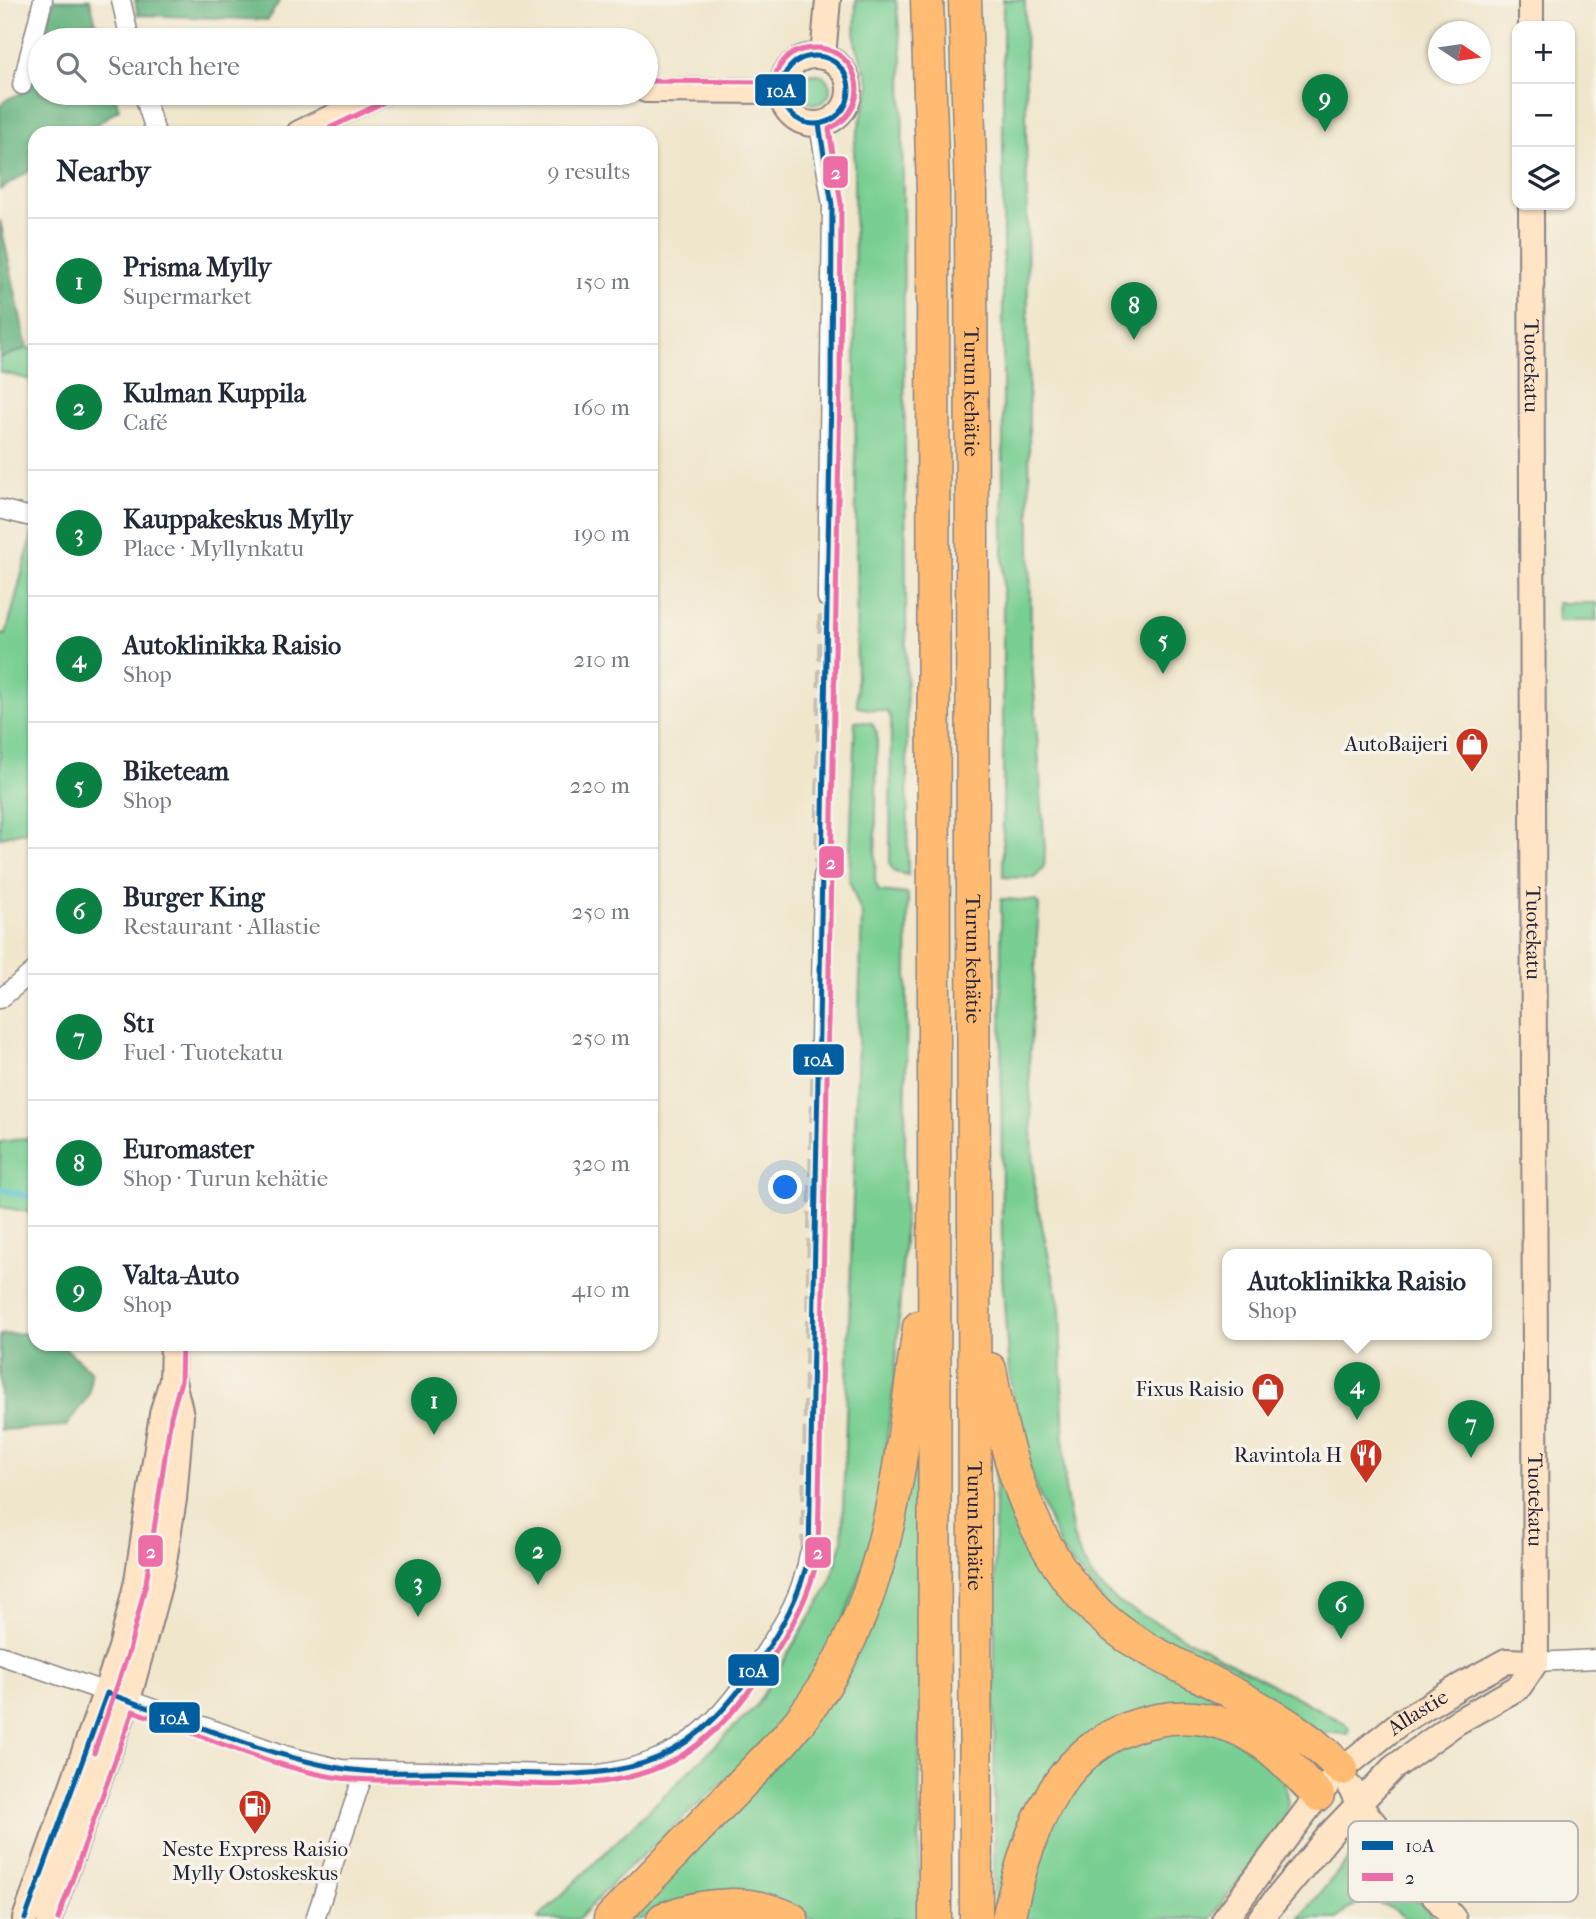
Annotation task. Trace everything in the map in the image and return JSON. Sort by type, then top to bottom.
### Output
[{"type":"highway","name":"Turun kehätie","points":[[927,0],[933,192],[935,1919]]},
{"type":"highway","name":"Turun kehätie","points":[[965,0],[968,62],[976,1919]]},
{"type":"highway","points":[[968,62],[978,0]]},
{"type":"highway","points":[[610,1919],[785,1740],[812,1709],[850,1644],[870,1595],[885,1539],[935,1222]]},
{"type":"highway","points":[[975,1284],[1010,1464],[1044,1541],[1084,1599],[1140,1645],[1296,1728],[1342,1769]]},
{"type":"highway","points":[[1008,1919],[1021,1865],[1046,1803],[1060,1781],[1087,1752],[1119,1730],[1169,1718],[1206,1719],[1227,1724],[1275,1752],[1318,1795]]},
{"type":"highway","points":[[663,1919],[694,1908],[727,1905],[767,1910],[792,1919]]},
{"type":"street","points":[[36,28],[43,0]]},
{"type":"street","points":[[121,0],[127,28]]},
{"type":"street","points":[[823,57],[828,0]]},
{"type":"street","points":[[1531,0],[1531,21]]},
{"type":"street","points":[[812,56],[823,57],[842,69],[849,90],[848,100],[837,117],[819,124],[797,120],[783,102],[780,91],[782,81],[793,64],[812,56]]},
{"type":"street","points":[[22,85],[28,61]]},
{"type":"street","points":[[658,90],[780,91]]},
{"type":"street","points":[[147,105],[154,126]]},
{"type":"street","points":[[314,126],[357,105]]},
{"type":"street","points":[[819,124],[832,205],[827,598]]},
{"type":"street","name":"Tuotekatu","points":[[1531,210],[1536,1662]]},
{"type":"street","points":[[0,509],[28,516]]},
{"type":"street","points":[[820,1042],[823,876]]},
{"type":"street","points":[[0,999],[28,976]]},
{"type":"street","points":[[25,1919],[117,1696],[162,1574],[174,1499],[181,1415],[172,1380],[173,1351]]},
{"type":"street","points":[[0,1655],[288,1756],[341,1769],[594,1775],[631,1770],[654,1762],[702,1733],[744,1685],[798,1598],[809,1554]]},
{"type":"street","name":"Allastie","points":[[1225,1919],[1318,1795],[1342,1769],[1401,1723],[1506,1661],[1596,1659]]},
{"type":"street","name":"Allastie","points":[[1260,1919],[1358,1804],[1393,1768],[1431,1740],[1519,1687],[1536,1662]]},
{"type":"street","points":[[49,1919],[117,1696]]},
{"type":"street","points":[[1342,1769],[1358,1804],[1372,1821]]},
{"type":"street","points":[[315,1919],[365,1770]]},
{"type":"street","points":[[1318,1795],[1358,1804]]},
{"type":"street","points":[[1440,1902],[1454,1919]]},
{"type":"green space","points":[[54,0],[90,0],[97,28],[46,28]]},
{"type":"green space","points":[[135,0],[280,0],[268,20],[138,15]]},
{"type":"green space","points":[[856,0],[896,0],[902,57],[908,875],[895,872],[890,865],[891,719],[888,712],[857,707],[854,159],[855,142],[870,85],[855,42]]},
{"type":"green space","points":[[1003,0],[1025,0],[1031,647],[1045,851],[1044,866],[1035,878],[1003,877]]},
{"type":"green space","points":[[815,74],[821,75],[829,83],[829,95],[821,103],[815,104],[809,103],[801,95],[800,89],[801,83],[809,75]]},
{"type":"green space","points":[[28,90],[28,105],[118,105],[119,109],[94,126],[28,126],[28,172],[0,190],[0,107],[5,100]]},
{"type":"green space","points":[[0,220],[27,348],[0,358]]},
{"type":"green space","points":[[28,348],[28,379],[0,372],[0,358]]},
{"type":"green space","points":[[28,550],[28,831],[0,837],[0,634],[6,635]]},
{"type":"green space","points":[[1557,603],[1596,603],[1596,621],[1558,621]]},
{"type":"green space","points":[[855,721],[872,723],[877,734],[875,881],[879,891],[908,894],[904,1242],[894,1385],[877,1513],[858,1594],[806,1694],[753,1755],[615,1880],[579,1919],[537,1919],[756,1706],[829,1586],[842,1543],[862,915],[849,880]]},
{"type":"green space","points":[[1001,899],[1036,901],[1039,905],[1029,1064],[1035,1194],[1060,1308],[1065,1488],[1073,1536],[1081,1558],[1094,1580],[1117,1602],[1345,1723],[1349,1729],[1347,1734],[1319,1732],[1113,1613],[1061,1550],[1022,1451],[1009,1373],[1002,1275]]},
{"type":"green space","points":[[28,1138],[28,1212],[0,1207],[0,1142]]},
{"type":"green space","points":[[28,1333],[28,1351],[68,1351],[91,1372],[89,1395],[66,1426],[0,1430],[0,1335]]},
{"type":"green space","points":[[921,1436],[919,1919],[812,1919],[799,1912],[661,1907],[641,1919],[623,1919],[794,1746],[914,1437]]},
{"type":"green space","points":[[995,1459],[1041,1561],[1252,1718],[1117,1723],[994,1913]]},
{"type":"green space","points":[[1152,1730],[1226,1732],[1284,1779],[1288,1804],[1282,1824],[1210,1919],[1020,1919],[1043,1836],[1082,1772]]},
{"type":"green space","points":[[1348,1859],[1348,1902],[1370,1902],[1354,1906],[1337,1919],[1299,1919]]},
{"type":"green space","points":[[1370,1902],[1419,1902],[1435,1919],[1406,1919],[1379,1903]]},
{"type":"waterway","points":[[0,1189],[28,1196]]},
{"type":"tunnel","points":[[823,876],[827,598]]},
{"type":"tunnel","points":[[809,1554],[820,1042]]},
{"type":"transit line","name":"2","points":[[58,1919],[133,1711],[264,1759],[316,1774],[341,1778],[536,1784],[597,1783],[626,1778],[681,1756],[707,1737],[729,1715],[792,1625],[815,1569],[818,1554],[840,393],[841,204],[829,129],[845,118],[854,105],[857,90],[854,75],[847,62],[835,53],[820,48],[801,50],[790,55],[779,67],[773,82],[658,81]]},
{"type":"transit line","name":"10A","points":[[822,56],[843,71],[849,83],[849,90],[847,103],[839,114],[822,124],[808,124],[791,114],[783,103],[781,83],[791,66],[802,58],[822,56]]},
{"type":"transit line","name":"2","points":[[334,126],[378,105]]},
{"type":"transit line","name":"10A","points":[[25,1919],[107,1693],[251,1745],[339,1768],[385,1772],[596,1773],[632,1767],[664,1755],[696,1735],[727,1705],[758,1664],[795,1598],[809,1554],[831,393],[832,205],[819,124]]},
{"type":"transit line","name":"2","points":[[94,1753],[129,1651],[146,1583],[171,1416],[181,1381],[182,1351]]},
{"type":"place","name":"Valta-Auto","points":[[1325,132]]},
{"type":"place","name":"Euromaster","points":[[1134,340]]},
{"type":"place","name":"Biketeam","points":[[1163,674]]},
{"type":"place","name":"AutoBaijeri","points":[[1472,774]]},
{"type":"place","name":"Fixus Raisio","points":[[1268,1419]]},
{"type":"place","name":"Autoklinikka Raisio","points":[[1357,1420]]},
{"type":"place","name":"Prisma Mylly","points":[[434,1435]]},
{"type":"place","name":"St1","points":[[1471,1458]]},
{"type":"place","name":"Ravintola H","points":[[1366,1485]]},
{"type":"place","name":"Kulman Kuppila","points":[[538,1585]]},
{"type":"place","name":"Kauppakeskus Mylly","points":[[418,1617]]},
{"type":"place","name":"Burger King","points":[[1341,1639]]},
{"type":"place","name":"Neste Express Raisio Mylly Ostoskeskus","points":[[255,1836]]}]
